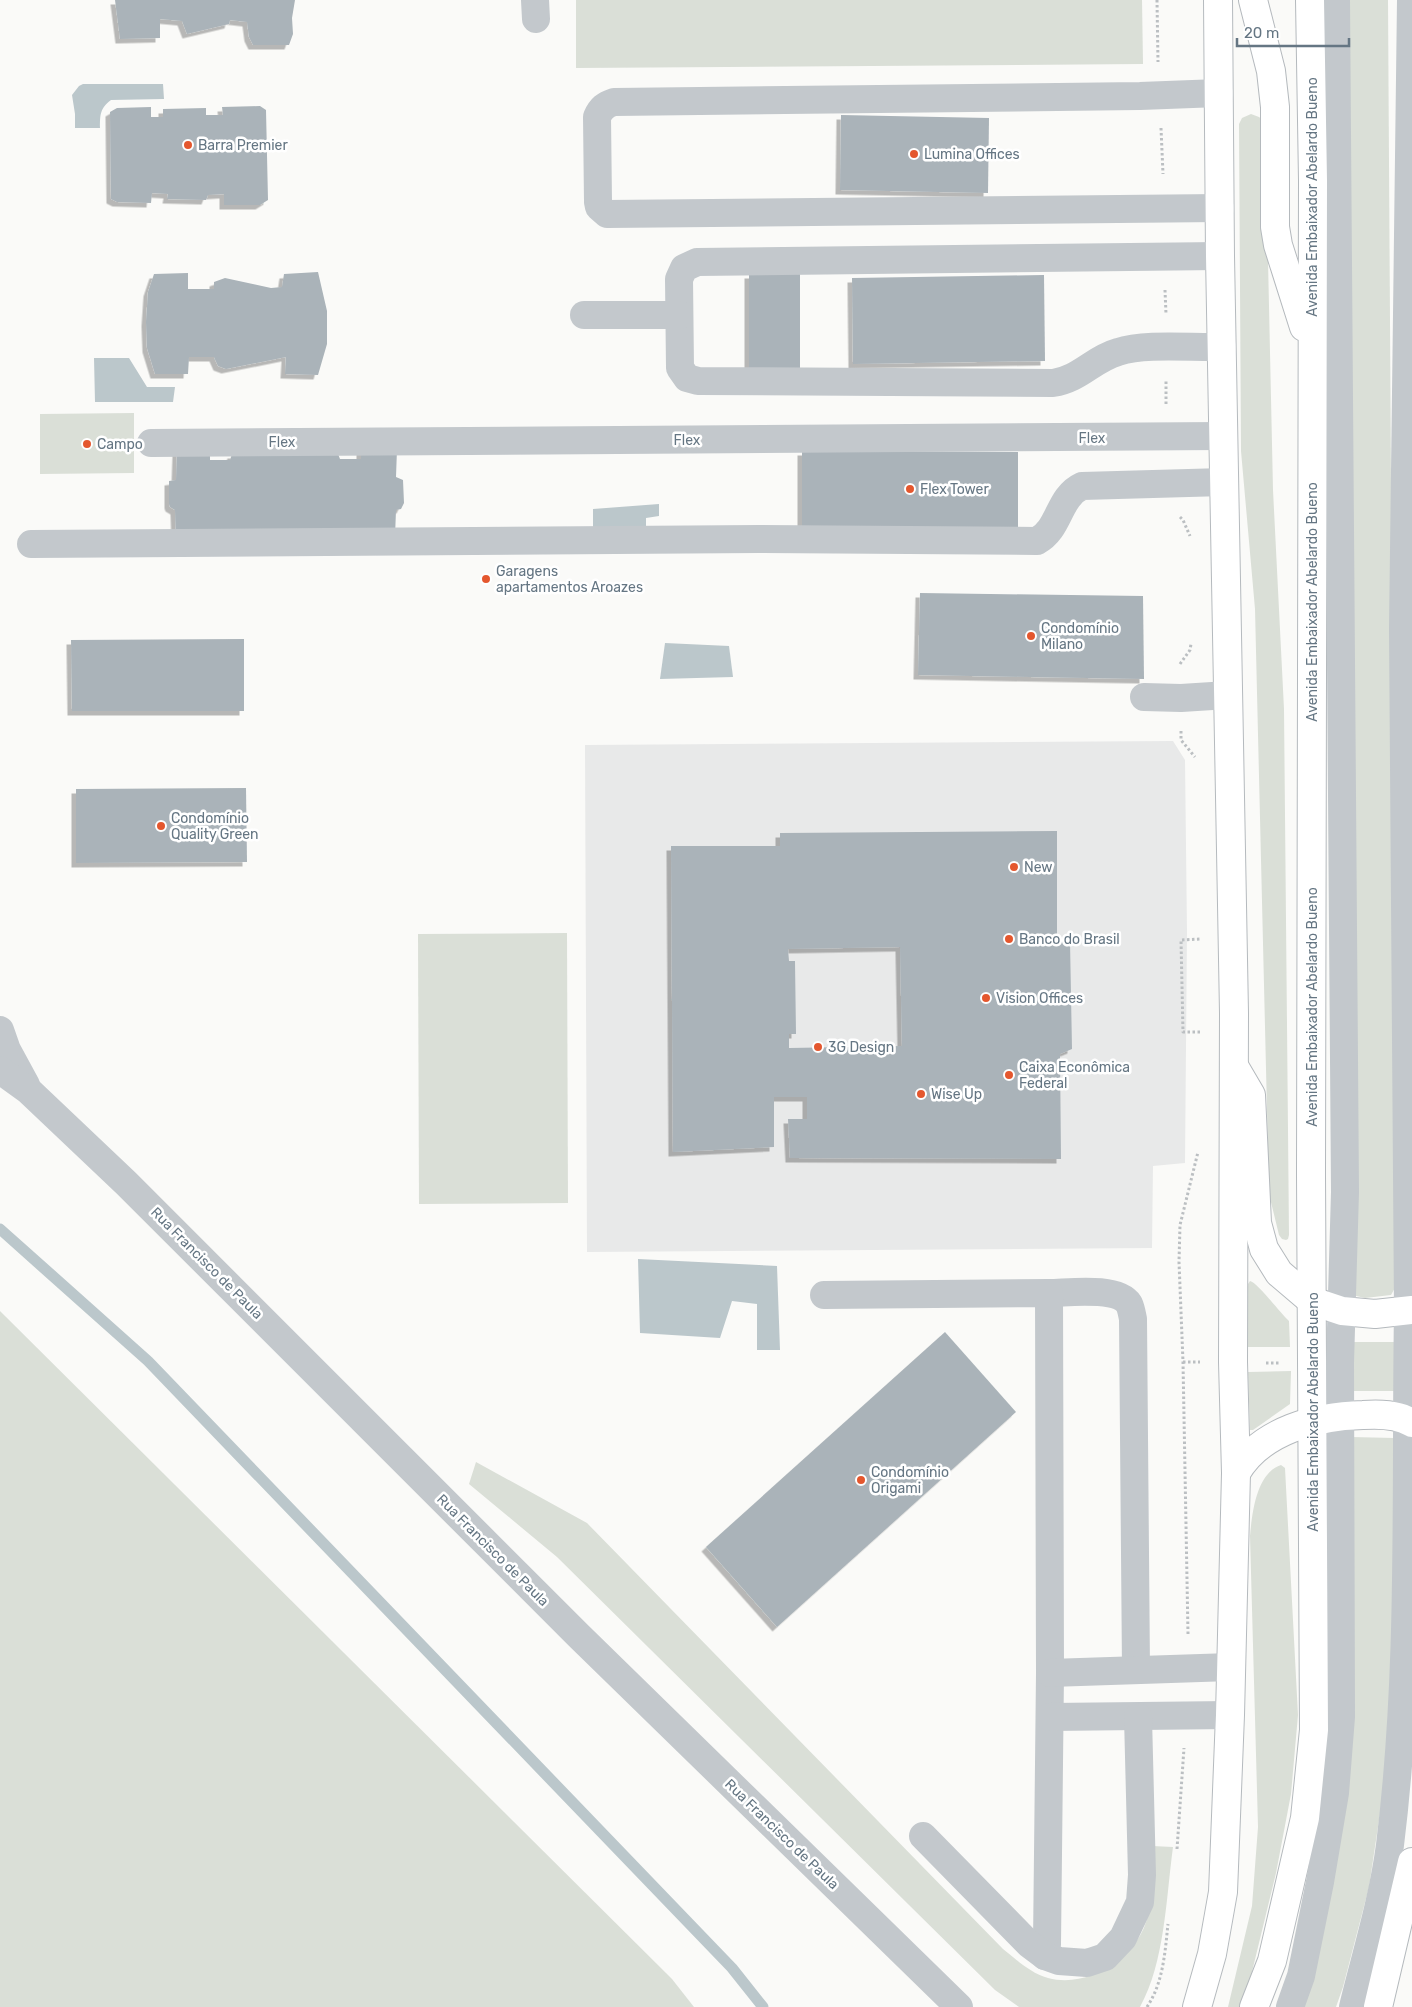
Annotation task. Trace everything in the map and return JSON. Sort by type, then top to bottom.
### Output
[{"type":"main road","points":[[1197,2007],[1212,1954],[1223,1892],[1230,1715],[1236,1473],[1233,1362],[1234,1066],[1220,256],[1218,0]]},
{"type":"main road","points":[[1254,0],[1271,71],[1274,98],[1275,227],[1278,245],[1312,353]]},
{"type":"main road","name":"Avenida Embaixador Abelardo Bueno","points":[[1254,2007],[1272,1961],[1305,1818],[1314,1730],[1310,0]]},
{"type":"main road","points":[[1234,1066],[1251,1095],[1256,1223],[1264,1248],[1279,1273],[1312,1301],[1342,1311],[1375,1314],[1410,1311]]},
{"type":"main road","points":[[1236,1473],[1250,1453],[1273,1437],[1312,1421],[1340,1416],[1376,1414],[1409,1421]]},
{"type":"main road","points":[[1378,2007],[1412,1862]]},
{"type":"street","points":[[1290,2007],[1301,1976],[1320,1882],[1335,1793],[1341,1717],[1340,1416],[1345,1182],[1336,0]]},
{"type":"street","points":[[1353,2007],[1380,1897],[1390,1846],[1402,1734],[1408,1548],[1410,1311],[1403,629],[1411,0]]},
{"type":"street","points":[[1219,93],[1159,96],[614,102],[600,110],[597,117],[598,202],[607,214],[1220,208]]},
{"type":"street","points":[[1220,256],[697,262],[684,268],[679,279],[680,368],[687,378],[698,381],[1053,383],[1071,379],[1109,355],[1120,351],[1222,347]]},
{"type":"street","points":[[584,315],[679,315]]},
{"type":"street","name":"Flex","points":[[151,443],[1223,436]]},
{"type":"street","points":[[31,544],[750,539],[1037,541],[1047,536],[1073,490],[1082,486],[1165,482],[1224,482]]},
{"type":"street","points":[[1144,697],[1181,698],[1228,695]]},
{"type":"street","name":"Rua Francisco de Paula","points":[[0,1030],[7,1050],[29,1091]]},
{"type":"street","name":"Rua Francisco de Paula","points":[[0,1070],[29,1091],[126,1183],[580,1636],[959,2007]]},
{"type":"street","points":[[824,1295],[1097,1292],[1122,1297],[1129,1305],[1133,1319],[1136,1669]]},
{"type":"street","points":[[1045,1956],[1048,1944],[1050,1716],[1049,1293]]},
{"type":"street","points":[[1050,1673],[1231,1666]]},
{"type":"street","points":[[1050,1716],[1230,1715]]},
{"type":"street","points":[[923,1836],[1029,1944],[1045,1956],[1059,1961],[1086,1963],[1104,1957],[1123,1938],[1140,1902],[1142,1875],[1138,1717]]},
{"type":"path","points":[[1157,0],[1159,96],[1165,208]]},
{"type":"path","points":[[1165,256],[1165,437]]},
{"type":"path","points":[[1165,482],[1167,506],[1183,520],[1191,539]]},
{"type":"path","points":[[1192,642],[1190,650],[1180,664],[1181,740],[1192,751],[1198,762]]},
{"type":"path","points":[[1200,930],[1200,940],[1181,940],[1183,1032],[1200,1032],[1200,1041]]},
{"type":"path","points":[[1188,1668],[1183,1362],[1179,1262],[1180,1225],[1198,1148]]},
{"type":"path","points":[[1183,1362],[1206,1362]]},
{"type":"path","points":[[1177,1851],[1186,1716]]},
{"type":"path","points":[[1147,2007],[1154,1996],[1164,1961],[1169,1915]]},
{"type":"shaded area","points":[[576,0],[1142,0],[1143,64],[576,68]]},
{"type":"shaded area","points":[[1341,0],[1388,0],[1396,1286],[1391,1295],[1365,1298],[1352,1295]]},
{"type":"shaded area","points":[[83,84],[163,84],[164,99],[111,100],[101,112],[100,128],[75,128],[72,95]]},
{"type":"shaded area","points":[[1251,114],[1265,122],[1273,490],[1284,709],[1289,1235],[1286,1240],[1282,1239],[1279,1235],[1269,1194],[1255,609],[1241,451],[1239,124],[1242,118]]},
{"type":"shaded area","points":[[94,358],[129,358],[147,387],[175,387],[173,402],[95,402]]},
{"type":"shaded area","name":"Campo","points":[[134,413],[134,473],[40,474],[40,414]]},
{"type":"shaded area","points":[[659,504],[659,516],[646,518],[646,531],[593,530],[593,509]]},
{"type":"shaded area","points":[[665,643],[729,646],[733,677],[660,679]]},
{"type":"shaded area","points":[[1173,741],[1185,760],[1187,931],[1185,1163],[1153,1166],[1152,1248],[587,1252],[585,745]]},
{"type":"shaded area","points":[[567,933],[568,1203],[419,1204],[418,934]]},
{"type":"shaded area","points":[[638,1259],[777,1266],[780,1350],[757,1350],[757,1304],[732,1301],[720,1338],[640,1333]]},
{"type":"shaded area","points":[[1250,1281],[1258,1287],[1289,1321],[1290,1347],[1248,1347],[1248,1284]]},
{"type":"shaded area","points":[[0,1311],[672,1979],[694,2007],[0,2007]]},
{"type":"shaded area","points":[[1350,1342],[1395,1342],[1395,1391],[1351,1391]]},
{"type":"shaded area","points":[[1291,1371],[1290,1404],[1253,1430],[1250,1430],[1248,1372]]},
{"type":"shaded area","points":[[1351,1437],[1395,1438],[1396,1628],[1383,1793],[1369,1887],[1336,2007],[1302,2007]]},
{"type":"shaded area","points":[[476,1462],[587,1523],[1003,1949],[1035,1973],[1048,1978],[1080,1979],[1110,1966],[1123,1956],[1143,1930],[1148,1915],[1151,1891],[1152,1846],[1173,1847],[1160,1950],[1155,1970],[1140,2007],[1019,2007],[995,1990],[557,1557],[469,1484]]},
{"type":"shaded area","points":[[1281,1465],[1285,1468],[1298,1715],[1291,1794],[1276,1873],[1250,1980],[1239,2007],[1228,2007],[1252,1906],[1258,1827],[1250,1536],[1254,1506],[1261,1485],[1273,1469]]},
{"type":"building","points":[[115,0],[295,0],[292,18],[293,34],[289,45],[253,45],[249,37],[247,22],[230,20],[229,24],[187,34],[182,21],[160,19],[160,38],[120,39]]},
{"type":"building","name":"Barra Premier","points":[[260,106],[266,110],[268,200],[260,205],[224,205],[224,194],[208,195],[206,200],[167,199],[168,194],[152,193],[151,203],[117,202],[111,199],[110,112],[117,108],[151,107],[151,117],[163,117],[163,109],[206,108],[206,115],[223,115],[222,107]]},
{"type":"building","name":"Lumina Offices","points":[[841,115],[989,118],[988,193],[840,190]]},
{"type":"building","points":[[318,272],[327,311],[327,344],[318,375],[285,374],[286,357],[226,369],[218,366],[214,357],[189,357],[188,374],[155,374],[147,348],[146,322],[148,292],[154,274],[188,273],[188,289],[214,289],[214,282],[225,278],[271,288],[282,287],[284,274]]},
{"type":"building","points":[[749,274],[800,274],[800,371],[749,371]]},
{"type":"building","points":[[1044,275],[1045,361],[853,364],[852,278]]},
{"type":"building","points":[[361,449],[397,449],[396,477],[403,480],[404,503],[401,509],[396,510],[395,537],[176,538],[175,510],[169,504],[169,481],[176,480],[177,451],[210,451],[210,460],[230,460],[232,454],[338,454],[340,459],[361,459]]},
{"type":"building","name":"Flex Tower","points":[[802,451],[1018,452],[1018,527],[802,527]]},
{"type":"building","name":"Condomínio Milano","points":[[920,593],[1143,596],[1144,679],[918,675]]},
{"type":"building","points":[[244,639],[244,711],[72,711],[71,640]]},
{"type":"building","name":"Condomínio Quality Green","points":[[246,788],[247,862],[76,863],[76,789]]},
{"type":"building","name":"Vision Offices","points":[[1057,831],[1057,937],[1070,941],[1072,1049],[1060,1054],[1061,1159],[790,1158],[788,1119],[807,1119],[807,1097],[774,1097],[774,1147],[673,1152],[671,846],[780,846],[780,833]],"holes":[[[900,947],[902,1046],[789,1048],[789,1034],[796,1034],[795,961],[789,961],[788,949]]]},
{"type":"building","name":"Condomínio Origami","points":[[945,1332],[1016,1412],[777,1627],[706,1547]]},
{"type":"waterway","points":[[0,1229],[148,1361],[732,1968],[763,2007]]},
{"type":"place","name":"Barra Premier","points":[[188,145]]},
{"type":"place","name":"Lumina Offices","points":[[914,154]]},
{"type":"place","name":"Campo","points":[[87,444]]},
{"type":"place","name":"Flex Tower","points":[[910,489]]},
{"type":"place","name":"Garagens apartamentos Aroazes","points":[[486,579]]},
{"type":"place","name":"Condomínio Milano","points":[[1031,636]]},
{"type":"place","name":"Condomínio Quality Green","points":[[161,826]]},
{"type":"place","name":"New","points":[[1014,867]]},
{"type":"place","name":"Banco do Brasil","points":[[1009,939]]},
{"type":"place","name":"Vision Offices","points":[[986,998]]},
{"type":"place","name":"3G Design","points":[[818,1047]]},
{"type":"place","name":"Caixa Econômica Federal","points":[[1009,1075]]},
{"type":"place","name":"Wise Up","points":[[921,1094]]},
{"type":"place","name":"Condomínio Origami","points":[[861,1480]]}]
